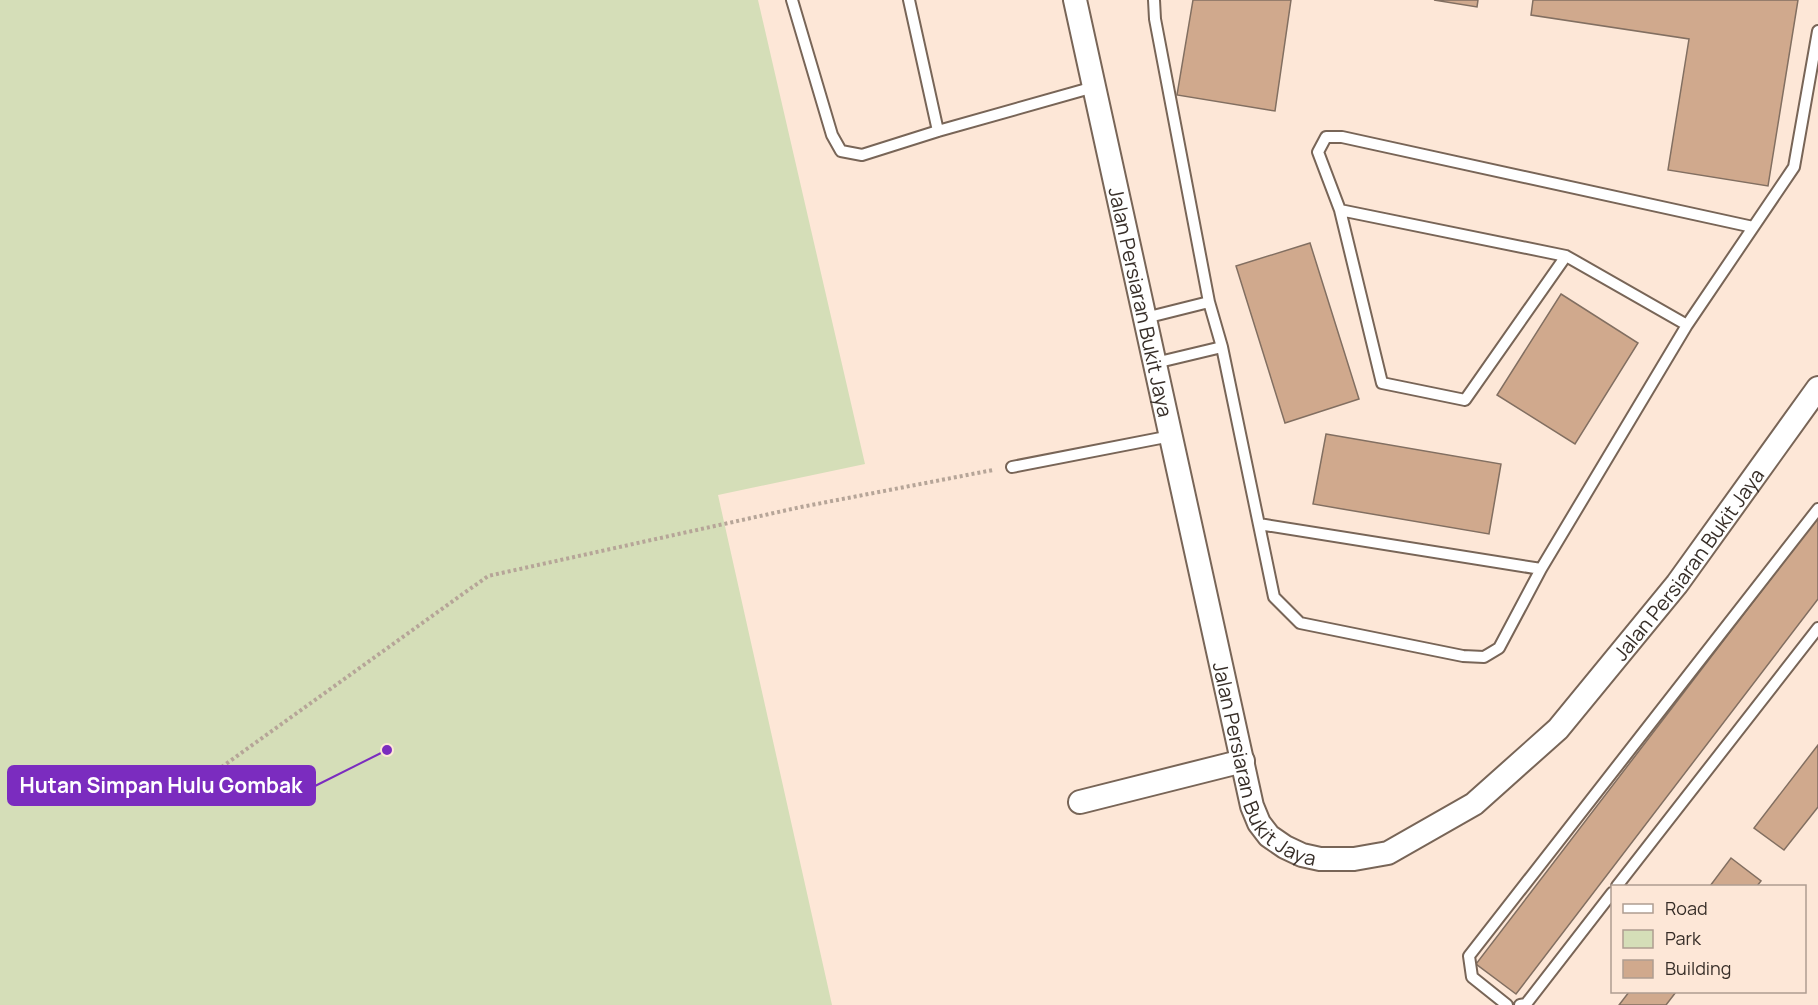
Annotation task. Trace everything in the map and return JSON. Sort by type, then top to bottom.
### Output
[{"type":"street","name":"Jalan Persiaran Bukit Jaya","points":[[1075,0],[1252,806],[1259,823],[1269,836],[1285,847],[1302,855],[1320,859],[1354,859],[1388,853],[1474,804],[1558,729],[1677,584],[1818,388]]},
{"type":"street","points":[[1080,802],[1243,761]]},
{"type":"lane","points":[[792,0],[832,135],[841,150],[862,155],[1094,87]]},
{"type":"lane","points":[[909,0],[938,131]]},
{"type":"lane","points":[[1154,0],[1155,19],[1209,302],[1221,347],[1274,597],[1300,623],[1462,656],[1484,657],[1499,648],[1540,569],[1687,326],[1794,167],[1818,31]]},
{"type":"lane","points":[[1566,256],[1465,400],[1382,383],[1340,210],[1318,152],[1326,137],[1342,137],[1753,227]]},
{"type":"lane","points":[[1340,210],[1566,256],[1687,326]]},
{"type":"lane","points":[[1145,318],[1209,302]]},
{"type":"lane","points":[[1155,363],[1221,347]]},
{"type":"lane","points":[[1012,467],[1171,436]]},
{"type":"lane","points":[[1507,1005],[1472,977],[1469,956],[1818,509]]},
{"type":"lane","points":[[1259,524],[1540,569]]},
{"type":"lane","points":[[1618,885],[1818,628]]},
{"type":"lane","points":[[1520,1005],[1526,1004],[1611,894]]},
{"type":"path","points":[[202,781],[488,576],[801,507],[1012,467]]},
{"type":"green space","points":[[0,0],[758,0],[865,464],[718,495],[832,1005],[0,1005]]},
{"type":"building","points":[[1193,0],[1291,0],[1275,111],[1177,95]]},
{"type":"building","points":[[1434,0],[1478,0],[1477,7]]},
{"type":"building","points":[[1533,0],[1798,0],[1768,186],[1668,170],[1689,39],[1531,15]]},
{"type":"building","points":[[1310,243],[1359,399],[1285,423],[1236,266]]},
{"type":"building","points":[[1561,294],[1638,343],[1575,444],[1497,395]]},
{"type":"building","points":[[1326,434],[1501,464],[1489,534],[1313,504]]},
{"type":"building","points":[[1818,517],[1818,599],[1516,994],[1476,964]]},
{"type":"building","points":[[1818,745],[1818,807],[1784,850],[1754,828]]},
{"type":"building","points":[[1731,858],[1761,881],[1758,885],[1711,885]]},
{"type":"building","points":[[1628,993],[1675,993],[1666,1005],[1619,1005]]},
{"type":"place","name":"Hutan Simpan Hulu Gombak","points":[[387,750]]}]
